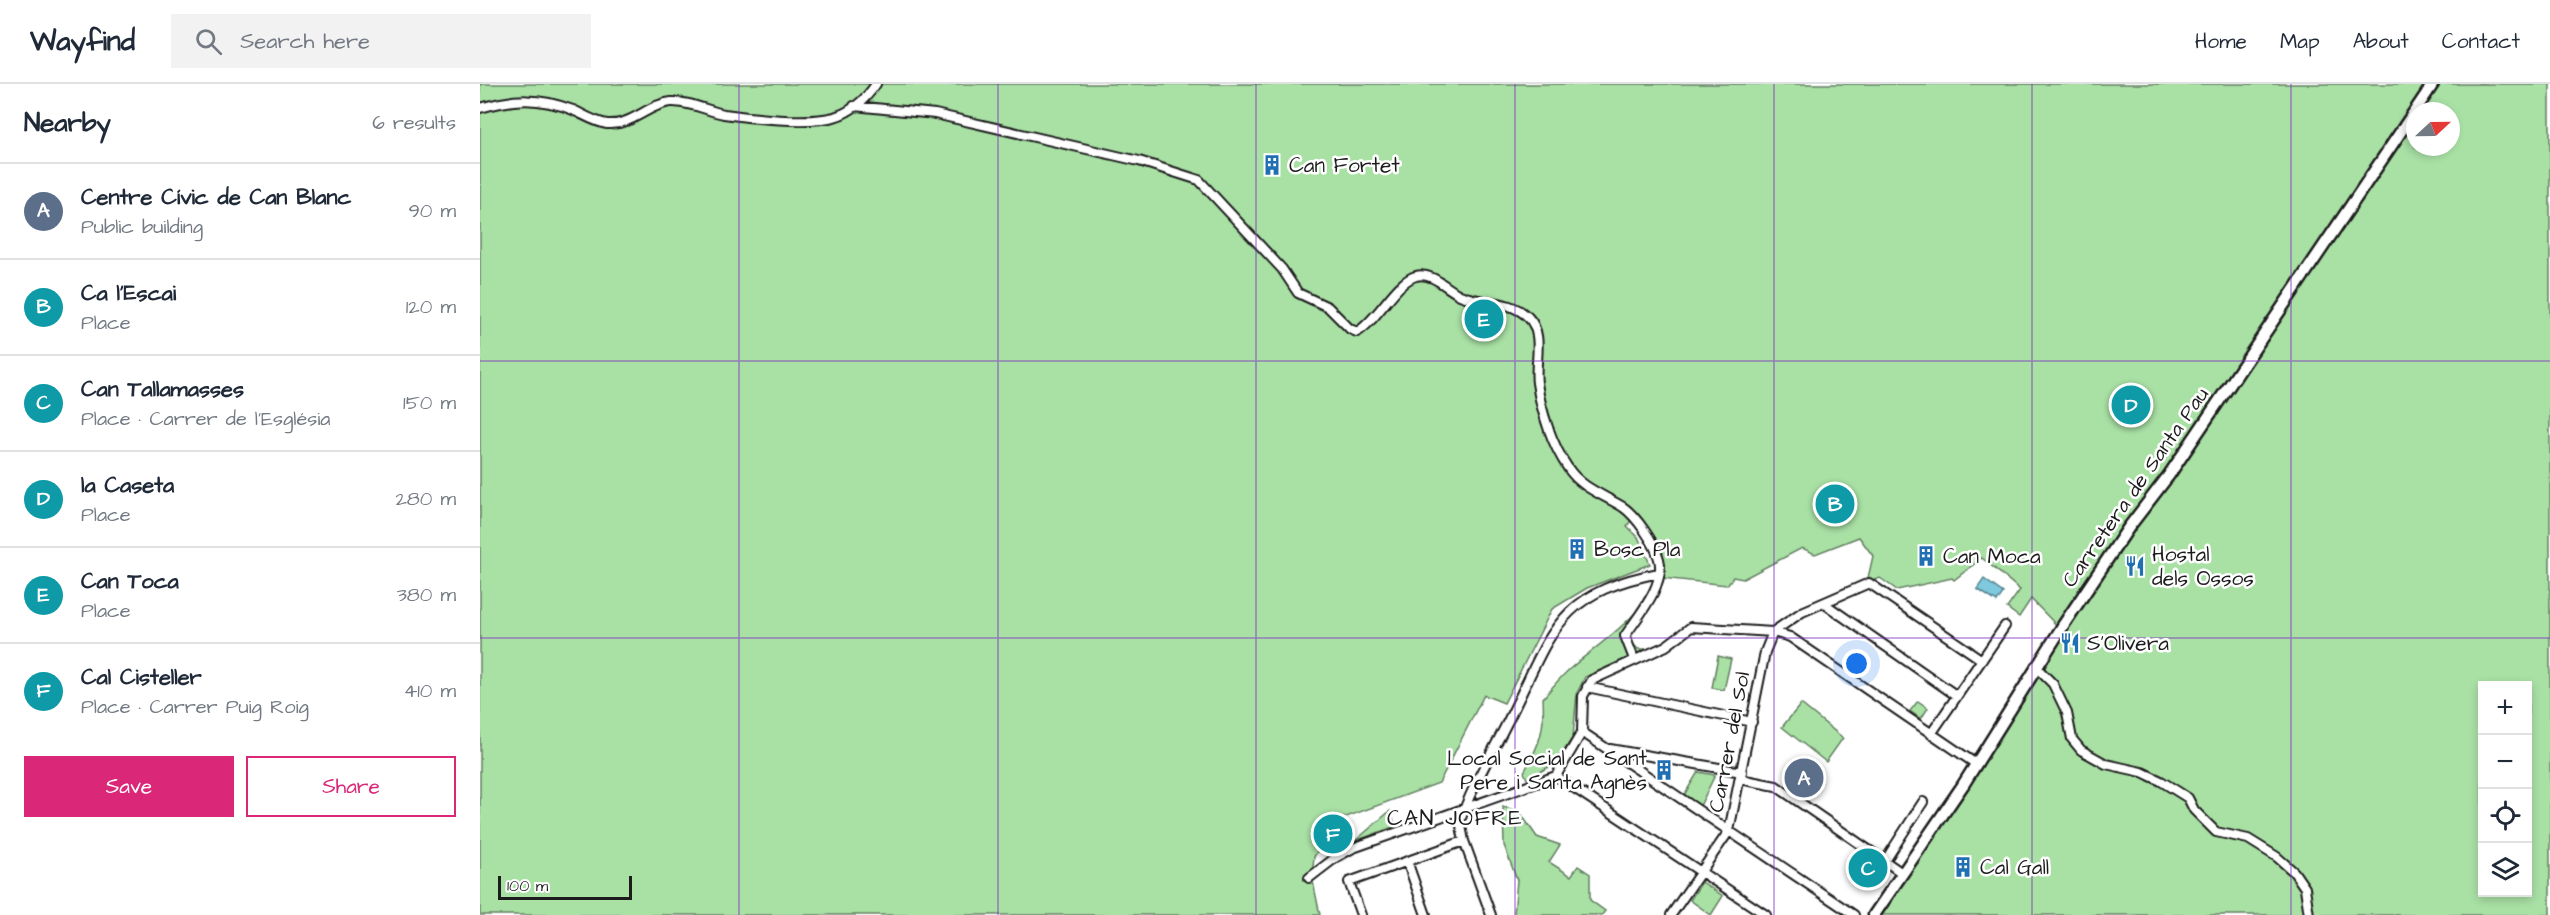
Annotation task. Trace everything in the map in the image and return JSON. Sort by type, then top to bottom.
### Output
[{"type":"main road","name":"Carretera de Santa Pau","points":[[1874,915],[1976,764],[2035,666],[2129,527],[2169,476],[2433,84]]},
{"type":"street","points":[[480,108],[524,99],[562,107],[610,124],[629,121],[671,102],[724,114],[810,119],[834,117],[855,106],[865,99],[876,84]]},
{"type":"street","points":[[855,106],[935,114],[1138,161],[1198,180],[1282,268],[1298,293],[1328,308],[1350,329],[1357,332],[1367,326],[1406,282],[1415,276],[1427,275],[1462,296],[1498,302],[1517,308],[1530,319],[1538,339],[1537,383],[1557,450],[1568,470],[1584,486],[1625,508],[1647,534],[1660,561],[1659,573],[1652,593],[1625,636],[1634,659]]},
{"type":"street","points":[[1491,915],[1464,841],[1460,821],[1527,685],[1539,654],[1558,623],[1588,596],[1626,579],[1659,573]]},
{"type":"street","points":[[1773,632],[1802,612],[1869,583],[1982,660]]},
{"type":"street","points":[[1825,604],[1957,696]]},
{"type":"street","points":[[1931,734],[2005,626]]},
{"type":"street","points":[[1309,878],[1335,858],[1353,848],[1556,776],[1582,732],[1583,696],[1587,687],[1600,675],[1666,646],[1691,627],[1773,632],[1790,637],[1976,764]]},
{"type":"street","name":"Carrer del Sol","points":[[1671,915],[1729,831],[1766,652],[1773,632]]},
{"type":"street","points":[[2035,666],[2053,684],[2067,713],[2072,739],[2081,750],[2100,762],[2142,772],[2161,780],[2188,798],[2194,810],[2216,832],[2248,839],[2277,857],[2294,872],[2305,888],[2309,915]]},
{"type":"street","points":[[1587,687],[1752,722]]},
{"type":"street","points":[[1582,732],[1854,915]]},
{"type":"street","points":[[1609,748],[1741,775],[1776,786],[1902,873]]},
{"type":"street","points":[[1556,776],[1766,915]]},
{"type":"street","points":[[1885,861],[1923,802]]},
{"type":"street","points":[[1361,915],[1349,882],[1464,841]]},
{"type":"street","points":[[1407,861],[1426,915]]},
{"type":"green space","points":[[480,84],[2550,84],[2550,915],[1874,915],[2063,632],[2031,599],[2019,617],[2007,608],[2020,590],[1982,558],[1954,580],[1952,578],[1897,590],[1880,578],[1873,581],[1868,578],[1873,556],[1859,537],[1815,554],[1802,548],[1743,579],[1733,577],[1727,585],[1662,578],[1631,634],[1633,644],[1638,649],[1647,649],[1585,677],[1577,693],[1573,737],[1556,763],[1527,779],[1524,772],[1538,745],[1542,728],[1543,698],[1560,678],[1626,622],[1649,594],[1656,579],[1657,563],[1654,551],[1632,519],[1627,526],[1638,537],[1650,564],[1587,588],[1552,609],[1504,703],[1484,695],[1439,783],[1335,821],[1314,857],[1312,877],[1320,915],[480,915]]},
{"type":"green space","points":[[1718,656],[1731,659],[1724,690],[1712,688]]},
{"type":"green space","points":[[1918,701],[1928,708],[1921,719],[1910,711]]},
{"type":"green space","points":[[1801,704],[1843,738],[1826,762],[1782,727]]},
{"type":"green space","points":[[1698,772],[1715,775],[1700,806],[1684,795]]},
{"type":"green space","points":[[1503,807],[1519,811],[1537,837],[1560,845],[1549,862],[1571,876],[1578,866],[1590,874],[1590,900],[1605,911],[1602,915],[1514,915],[1517,880],[1504,845]]},
{"type":"green space","points":[[1390,811],[1396,826],[1355,841]]},
{"type":"green space","points":[[1702,882],[1723,896],[1711,915],[1690,900]]},
{"type":"water","points":[[1984,579],[2003,593],[1997,602],[1977,589]]},
{"type":"place","name":"Can Fortet","points":[[1272,165]]},
{"type":"place","name":"Can Toca","points":[[1484,319]]},
{"type":"place","name":"la Caseta","points":[[2131,405]]},
{"type":"place","name":"Ca l'Escai","points":[[1835,504]]},
{"type":"place","name":"Bosc Pla","points":[[1577,549]]},
{"type":"place","name":"Can Moca","points":[[1926,556]]},
{"type":"place","name":"Hostal dels Ossos","points":[[2135,566]]},
{"type":"place","name":"S'Olivera","points":[[2070,643]]},
{"type":"place","name":"Local Social de Sant Pere i Santa Agnès","points":[[1664,770]]},
{"type":"place","name":"Centre Cívic de Can Blanc","points":[[1804,778]]},
{"type":"place","name":"Cal Cisteller","points":[[1333,834]]},
{"type":"place","name":"Cal Gall","points":[[1963,867]]},
{"type":"place","name":"Can Tallamasses","points":[[1868,868]]},
{"type":"district","name":"CAN JOFRE","points":[[1455,817]]}]
